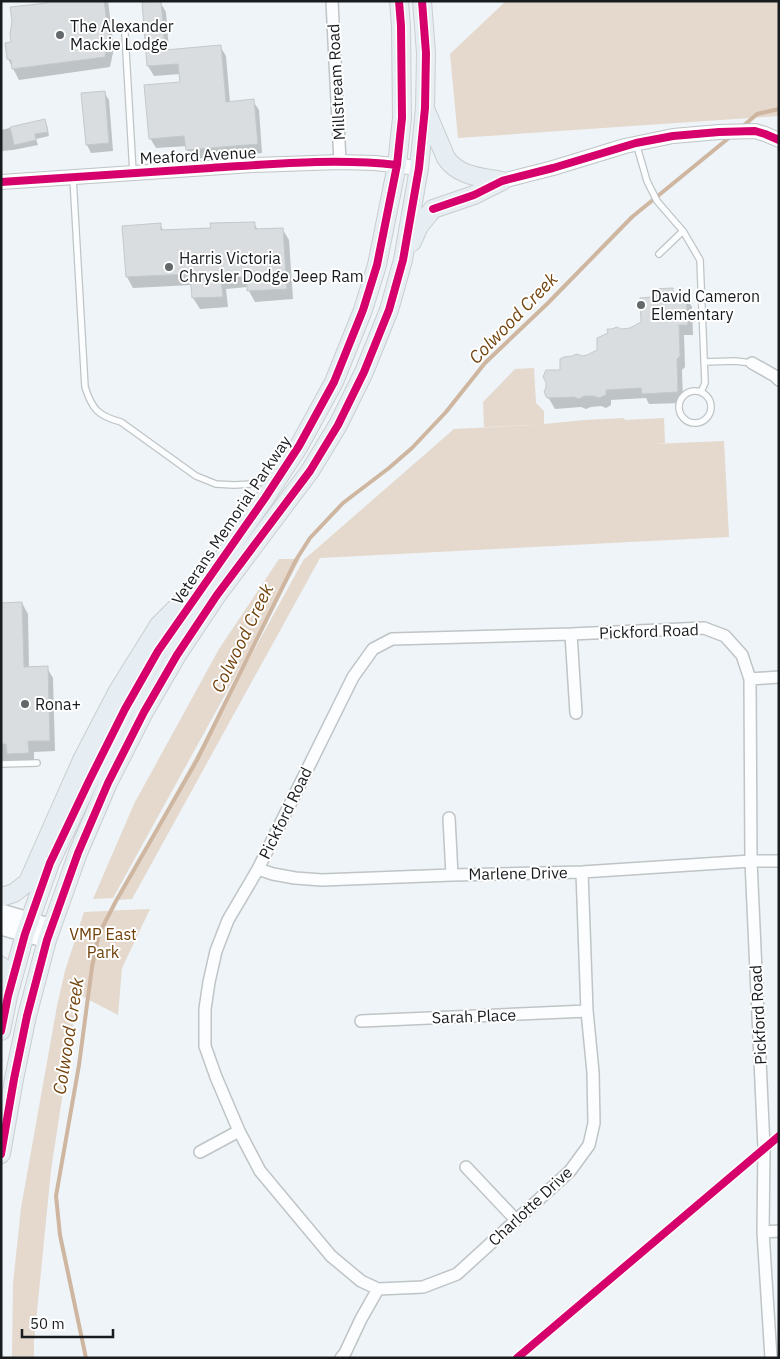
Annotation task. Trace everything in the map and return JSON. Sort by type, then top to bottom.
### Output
[{"type":"main road","name":"Veterans Memorial Parkway","points":[[1,1031],[8,996],[27,927],[50,863],[124,709],[158,652],[299,446],[334,382],[363,310],[377,265],[397,166],[402,118],[399,1]]},
{"type":"main road","name":"Veterans Memorial Parkway","points":[[1,1154],[27,1016],[50,934],[78,853],[108,783],[144,712],[177,655],[218,595],[310,471],[338,425],[364,372],[389,310],[403,260],[420,168],[425,108],[426,53],[422,1]]},
{"type":"main road","points":[[425,108],[446,158],[451,165],[463,174],[502,181]]},
{"type":"main road","points":[[403,260],[419,226],[433,209],[474,195],[502,181]]},
{"type":"main road","points":[[1,897],[14,893],[28,882],[82,760],[118,691],[159,625],[213,571]]},
{"type":"main road","points":[[1,912],[27,927],[50,934]]},
{"type":"main road","points":[[1,926],[27,927]]},
{"type":"main road","points":[[1,966],[8,996]]},
{"type":"street","name":"Millstream Road","points":[[332,1],[340,162]]},
{"type":"street","points":[[502,181],[636,144],[673,136],[754,131],[779,140]]},
{"type":"street","name":"Meaford Avenue","points":[[1,182],[252,165],[340,162],[375,163],[420,168]]},
{"type":"street","points":[[752,363],[779,380]]},
{"type":"street","name":"Pickford Road","points":[[378,1289],[361,1281],[331,1256],[260,1170],[239,1131],[216,1077],[205,1046],[205,1008],[216,950],[228,920],[258,869],[353,677],[373,649],[392,639],[704,628],[725,636],[742,655],[750,679],[751,861],[764,1148],[762,1232],[771,1358]]},
{"type":"street","points":[[571,634],[576,713]]},
{"type":"street","points":[[750,679],[779,677]]},
{"type":"street","points":[[449,818],[452,875]]},
{"type":"street","name":"Marlene Drive","points":[[258,869],[294,878],[322,880],[582,872],[751,861],[779,861]]},
{"type":"street","name":"Charlotte Drive","points":[[378,1289],[422,1287],[457,1274],[570,1171],[589,1145],[594,1123],[593,1072],[587,1011],[582,872]]},
{"type":"street","name":"Sarah Place","points":[[361,1021],[587,1011]]},
{"type":"street","points":[[200,1152],[239,1131]]},
{"type":"street","points":[[466,1167],[516,1220]]},
{"type":"street","points":[[762,1232],[779,1231]]},
{"type":"street","points":[[341,1358],[378,1289]]},
{"type":"lane","points":[[125,34],[133,173]]},
{"type":"lane","points":[[636,144],[647,181],[657,201],[683,231],[700,260],[705,383],[701,392]]},
{"type":"lane","points":[[72,177],[85,387],[92,405],[106,418],[121,422],[196,476],[216,484],[234,486],[278,478]]},
{"type":"lane","points":[[659,254],[683,231]]},
{"type":"lane","points":[[704,362],[736,361],[752,363]]},
{"type":"lane","points":[[701,392],[707,396],[711,409],[703,421],[689,422],[680,412],[679,405],[687,393],[701,392]]},
{"type":"lane","points":[[148,669],[163,678]]},
{"type":"lane","points":[[1,764],[37,763]]},
{"type":"green space","points":[[506,1],[779,1],[779,116],[458,138],[450,54]]},
{"type":"green space","points":[[534,368],[536,403],[544,411],[544,424],[624,418],[625,420],[664,418],[665,443],[653,444],[724,441],[729,537],[320,558],[132,899],[117,900],[304,559],[454,429],[536,425],[484,427],[483,402],[515,369]]},
{"type":"green space","name":"VMP East Park","points":[[279,559],[300,559],[113,898],[93,899],[134,804],[219,649]]},
{"type":"green space","name":"VMP East Park","points":[[150,909],[122,968],[118,1015],[78,994],[51,1170],[34,1358],[12,1358],[13,1284],[21,1208],[65,971],[84,912]]},
{"type":"building","name":"The Alexander Mackie Lodge","points":[[47,1],[104,1],[109,36],[105,57],[12,69],[11,60],[7,59],[5,43],[11,42],[12,21],[10,7],[47,3]]},
{"type":"building","points":[[161,1],[165,50],[221,45],[226,102],[254,99],[258,144],[186,150],[184,136],[149,139],[144,85],[180,82],[178,64],[147,66],[142,2]]},
{"type":"building","points":[[105,91],[109,143],[86,145],[81,93]]},
{"type":"building","points":[[45,119],[48,132],[35,134],[36,140],[14,145],[10,127]]},
{"type":"building","name":"Harris Victoria Chrysler Dodge Jeep Ram","points":[[255,222],[255,229],[283,228],[287,289],[247,291],[247,277],[221,278],[223,297],[192,298],[190,274],[126,277],[122,226],[161,223],[161,230],[211,228],[210,223]]},
{"type":"building","points":[[673,288],[673,296],[686,295],[688,325],[679,325],[678,392],[642,394],[641,388],[606,390],[606,395],[599,398],[584,396],[579,399],[574,397],[547,398],[544,392],[546,382],[543,377],[546,370],[560,370],[560,359],[564,357],[577,354],[587,355],[597,350],[597,338],[608,333],[607,329],[617,327],[621,329],[630,328],[641,322],[640,298],[652,297],[652,289]]},
{"type":"building","name":"Rona+","points":[[22,602],[24,667],[48,666],[50,741],[28,741],[29,753],[7,754],[6,744],[1,744],[1,603]]},
{"type":"waterway","name":"Colwood Creek","points":[[742,127],[757,114],[779,109]]},
{"type":"waterway","name":"Colwood Creek","points":[[86,1358],[60,1235],[56,1196],[79,1065],[92,967],[99,934],[116,901],[197,760],[296,560],[310,538],[343,503],[412,448],[446,412],[485,363],[548,303],[632,217],[730,137]]},
{"type":"cycle path","points":[[1,1031],[8,996],[25,934],[50,863],[125,709],[158,651],[299,446],[334,382],[363,310],[377,265],[397,165],[402,118],[399,1]]},
{"type":"cycle path","points":[[1,1154],[27,1016],[47,940],[78,853],[108,783],[144,712],[177,655],[217,595],[310,471],[338,425],[364,372],[389,310],[403,260],[419,168],[425,108],[426,53],[422,1]]},
{"type":"cycle path","points":[[433,209],[474,195],[502,181],[636,143],[673,136],[755,131],[779,140]]},
{"type":"cycle path","points":[[1,182],[304,162],[351,162],[397,165]]},
{"type":"cycle path","points":[[517,1358],[779,1136]]},
{"type":"place","name":"The Alexander Mackie Lodge","points":[[60,35]]},
{"type":"place","name":"Harris Victoria Chrysler Dodge Jeep Ram","points":[[169,267]]},
{"type":"place","name":"David Cameron Elementary","points":[[641,305]]},
{"type":"place","name":"Rona+","points":[[25,704]]}]
